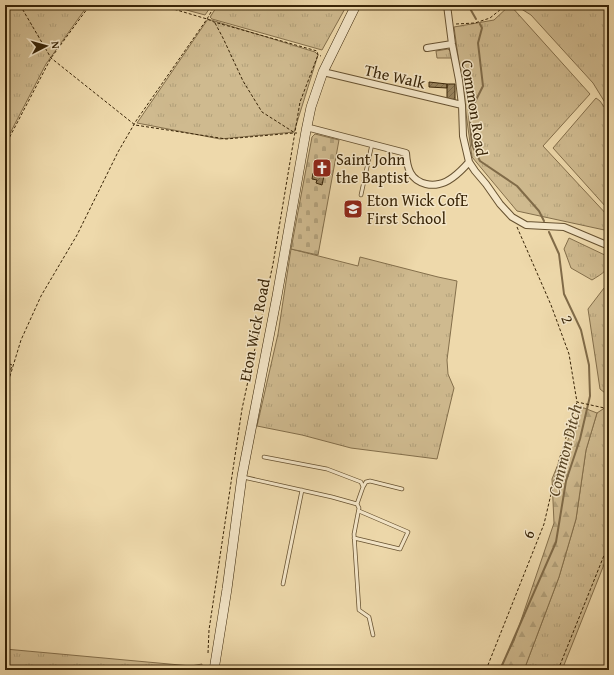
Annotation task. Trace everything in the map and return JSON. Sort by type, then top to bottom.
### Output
[{"type":"main road","name":"Eton Wick Road","points":[[214,670],[227,589],[242,476],[277,296],[306,129],[311,107],[323,72],[356,5]]},
{"type":"street","name":"Common Road","points":[[447,5],[452,44],[459,80],[464,136],[469,162],[474,171],[512,217],[526,225],[564,228],[609,246]]},
{"type":"street","points":[[427,48],[452,44]]},
{"type":"street","name":"The Walk","points":[[323,72],[462,105]]},
{"type":"street","points":[[306,129],[406,153],[407,164],[411,174],[419,182],[429,185],[439,184],[450,179],[469,162]]},
{"type":"lane","points":[[361,195],[372,144]]},
{"type":"lane","points":[[264,457],[327,469],[361,482],[363,487]]},
{"type":"lane","points":[[242,476],[357,504]]},
{"type":"lane","points":[[373,635],[369,617],[359,610],[354,538],[359,511],[357,504],[366,482],[370,481],[402,489]]},
{"type":"lane","points":[[282,584],[302,490]]},
{"type":"lane","points":[[354,538],[400,549],[408,532],[359,511]]},
{"type":"path","points":[[20,5],[52,58],[135,125],[226,139],[295,133],[306,129]]},
{"type":"path","points":[[5,146],[52,58],[90,5]]},
{"type":"path","points":[[160,5],[317,51],[318,55],[300,102],[273,264],[242,409],[209,630],[208,654]]},
{"type":"path","points":[[5,401],[10,376],[21,340],[41,296],[76,235],[118,152],[215,5]]},
{"type":"path","points":[[450,25],[475,22],[490,18],[506,5]]},
{"type":"path","points":[[214,22],[243,81],[262,112],[295,133]]},
{"type":"path","name":"2","points":[[512,217],[551,305],[569,354],[577,402]]},
{"type":"path","points":[[5,309],[7,375]]},
{"type":"path","points":[[6,363],[13,365]]},
{"type":"path","points":[[5,378],[13,365]]},
{"type":"path","points":[[577,402],[609,409]]},
{"type":"path","name":"6","points":[[486,670],[544,524],[559,460],[577,402]]},
{"type":"path","points":[[558,670],[609,543]]},
{"type":"green space","points":[[5,5],[88,5],[46,64],[5,143]]},
{"type":"green space","points":[[168,5],[212,5],[205,15]]},
{"type":"green space","points":[[218,5],[347,5],[322,50],[212,19],[210,17]]},
{"type":"green space","points":[[510,5],[590,94],[543,146],[609,217],[609,231],[517,211],[472,157],[454,27],[494,20]]},
{"type":"green space","points":[[515,5],[609,5],[609,109],[593,83],[531,15]]},
{"type":"green space","points":[[208,19],[315,52],[318,55],[294,132],[220,139],[137,123]]},
{"type":"green space","points":[[448,49],[451,52],[452,58],[437,58],[436,51]]},
{"type":"green space","points":[[596,98],[600,101],[609,114],[609,208],[606,207],[553,148]]},
{"type":"green space","points":[[315,134],[339,140],[318,255],[291,249],[312,137]]},
{"type":"green space","points":[[569,238],[609,257],[607,269],[592,280],[571,268],[564,249]]},
{"type":"green space","points":[[291,249],[358,266],[360,257],[457,281],[447,360],[448,374],[454,388],[437,459],[351,448],[302,435],[257,426],[278,334]]},
{"type":"green space","points":[[609,285],[609,394],[600,389],[588,309],[604,288]]},
{"type":"green space","points":[[609,405],[609,552],[562,670],[524,670],[559,577],[576,519],[586,450],[597,413]]},
{"type":"green space","points":[[581,408],[597,413],[586,450],[576,519],[559,577],[524,670],[499,670],[514,641],[554,523],[552,479]]},
{"type":"green space","points":[[5,649],[191,666],[202,664],[201,670],[5,670]]},
{"type":"building","points":[[429,82],[447,84],[447,88],[429,87]]},
{"type":"building","points":[[447,84],[455,84],[455,100],[447,99]]},
{"type":"building","name":"Saint John the Baptist","points":[[319,161],[327,162],[322,185],[316,183],[317,180],[312,179],[313,173],[317,174]]},
{"type":"waterway","name":"Common Ditch","points":[[468,5],[476,19]]},
{"type":"waterway","name":"Common Ditch","points":[[480,24],[482,28],[478,43],[483,86],[469,114],[472,145],[480,161],[517,186],[539,211],[544,221]]},
{"type":"waterway","name":"Common Ditch","points":[[500,670],[556,542],[566,481],[580,439],[590,396],[589,365],[581,330],[564,294],[559,254],[549,232]]},
{"type":"place","name":"Saint John the Baptist","points":[[322,168]]},
{"type":"place","name":"Eton Wick CofE First School","points":[[353,209]]}]
